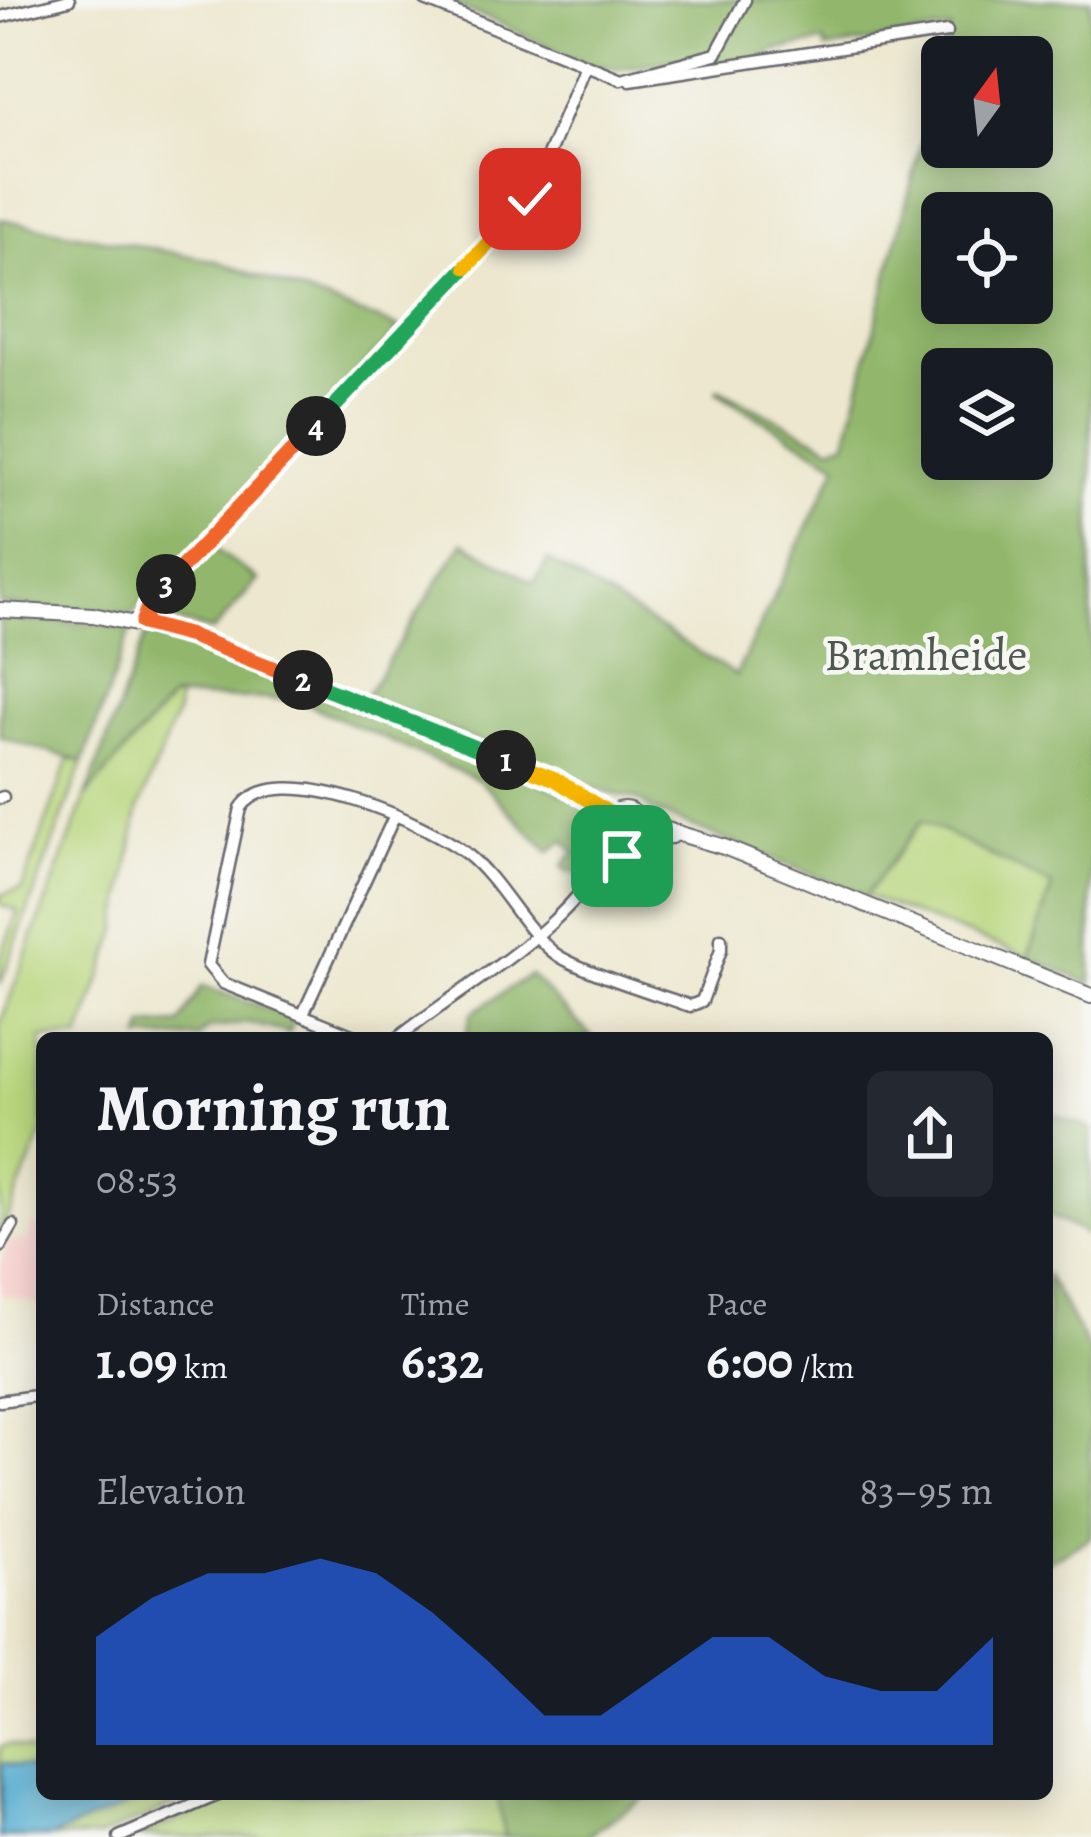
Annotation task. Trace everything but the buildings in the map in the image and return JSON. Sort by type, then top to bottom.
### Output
[{"type":"main road","points":[[0,610],[93,615],[207,642],[555,779],[612,815]]},
{"type":"main road","points":[[631,811],[638,826],[629,838],[617,838],[610,829],[612,815],[631,811]]},
{"type":"main road","points":[[638,826],[683,833],[1091,996]]},
{"type":"main road","points":[[598,874],[649,838],[683,833]]},
{"type":"street","points":[[0,17],[69,0]]},
{"type":"street","points":[[424,0],[621,80],[716,54],[745,0]]},
{"type":"street","points":[[579,83],[730,68],[947,32]]},
{"type":"street","points":[[142,623],[151,599],[530,199],[584,68]]},
{"type":"street","points":[[345,1032],[223,983],[208,964],[241,808],[261,790],[312,788],[442,837],[471,857],[560,957],[695,1007],[702,1001],[721,939]]},
{"type":"street","points":[[303,1014],[394,817]]},
{"type":"street","points":[[406,1032],[539,938],[598,874],[617,838]]},
{"type":"street","points":[[0,1246],[14,1225]]},
{"type":"street","points":[[0,1401],[36,1396]]},
{"type":"street","points":[[119,1837],[206,1800]]},
{"type":"shaded area","points":[[36,1225],[36,1304],[0,1293],[0,1267],[9,1241],[26,1241]]},
{"type":"green space","name":"Bramheide","points":[[436,0],[1091,0],[1091,984],[1028,957],[1052,886],[922,821],[865,896],[655,812],[639,800],[605,792],[365,697],[463,542],[534,583],[548,560],[736,675],[838,464],[716,392],[719,389],[832,447],[846,441],[921,145],[921,168],[1053,168],[1053,36],[948,36],[950,29],[826,49],[824,42],[771,51],[770,57],[689,70],[688,58],[619,69],[589,65]]},
{"type":"green space","points":[[0,219],[216,261],[400,328],[132,614],[0,605]]},
{"type":"green space","points":[[210,545],[258,580],[213,631],[151,615],[152,605]]},
{"type":"green space","points":[[0,619],[131,629],[83,762],[0,737]]},
{"type":"green space","points":[[146,634],[189,643],[549,787],[595,819],[599,829],[594,855],[585,872],[568,872],[562,866],[575,852],[564,840],[549,852],[480,781],[295,699],[171,698],[86,796]]},
{"type":"green space","points":[[177,697],[177,712],[138,810],[118,930],[82,1032],[36,1032],[36,1149],[0,1236],[0,1024],[86,796]]},
{"type":"green space","points":[[69,759],[83,762],[0,985],[0,958],[18,911],[0,904],[0,895],[22,889]]},
{"type":"green space","points":[[922,820],[1052,886],[1028,957],[865,896]]},
{"type":"green space","points":[[530,975],[587,1032],[467,1032],[472,1013]]},
{"type":"green space","points":[[202,986],[295,1018],[289,1032],[249,1023],[204,1032],[143,1032],[145,1026],[180,1024]]},
{"type":"green space","points":[[1053,1114],[1091,1129],[1091,1237],[1053,1217]]},
{"type":"green space","points":[[1053,1286],[1091,1353],[1091,1537],[1053,1559]]},
{"type":"green space","points":[[9,1744],[36,1752],[36,1800],[185,1800],[99,1837],[0,1837],[0,1747]]},
{"type":"green space","points":[[226,1800],[499,1800],[504,1837],[138,1837]]},
{"type":"green space","points":[[499,1800],[640,1800],[586,1837],[504,1837]]},
{"type":"water","points":[[3,1763],[28,1768],[36,1776],[36,1800],[140,1800],[50,1837],[0,1837]]},
{"type":"route","points":[[530,199],[151,599],[142,623],[207,642],[555,779],[612,815],[610,829],[617,838],[598,874],[622,856]]}]
